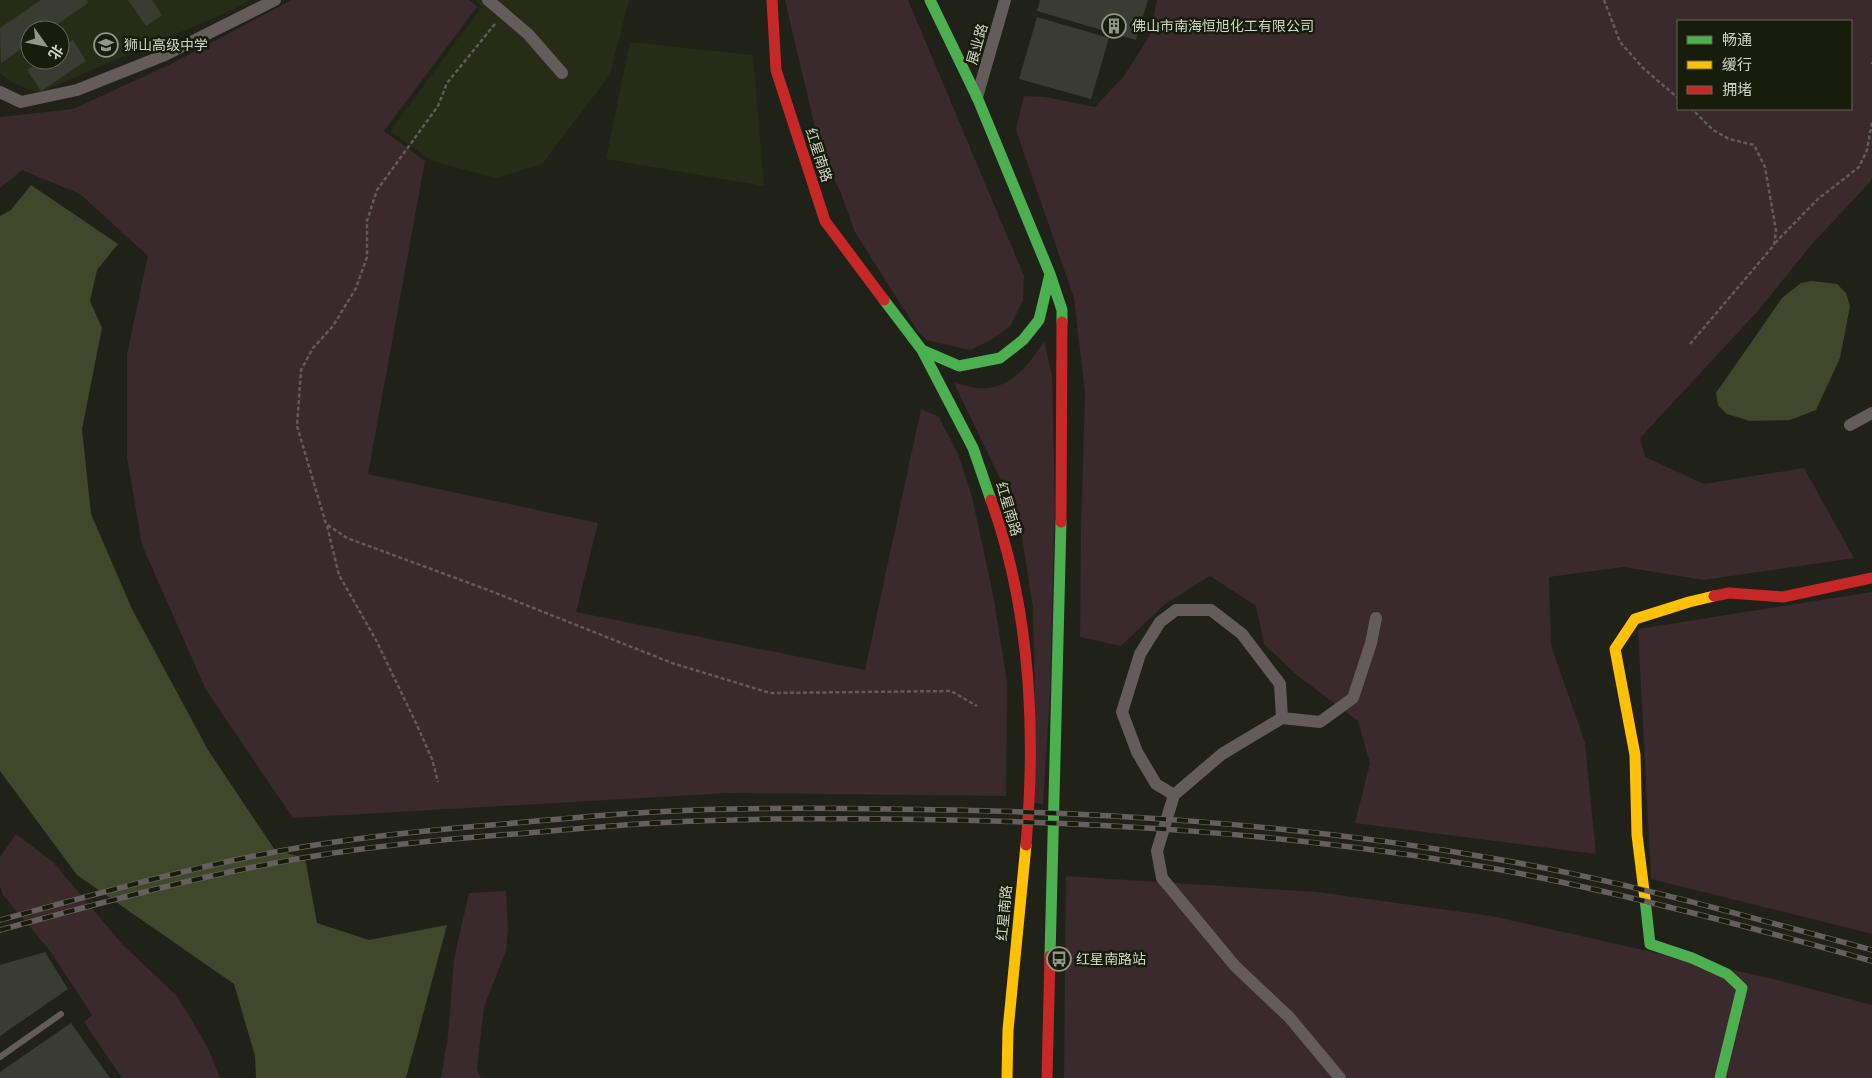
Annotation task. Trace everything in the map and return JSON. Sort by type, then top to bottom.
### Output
[{"type":"main road","name":"红星南路","points":[[772,0],[776,70],[825,221],[922,350],[973,448],[994,507],[1012,572],[1024,643],[1030,727],[1030,798],[1008,1030],[1008,1078]]},
{"type":"main road","points":[[930,0],[977,97],[1050,274],[1062,310],[1061,529],[1047,1078]]},
{"type":"main road","points":[[922,350],[959,366],[1000,358],[1023,340],[1039,320],[1050,274]]},
{"type":"main road","points":[[1720,1078],[1742,988],[1727,974],[1692,958],[1650,944],[1637,835],[1635,755],[1616,649],[1635,619],[1689,602],[1729,593],[1783,597],[1872,578]]},
{"type":"street","points":[[0,92],[21,102],[77,90],[166,55],[275,0]]},
{"type":"street","points":[[488,0],[528,34],[562,73]]},
{"type":"street","name":"展业路","points":[[977,97],[1006,0]]},
{"type":"street","points":[[1850,425],[1872,413]]},
{"type":"street","points":[[1174,795],[1156,784],[1137,752],[1122,712],[1140,654],[1160,622],[1176,610],[1211,610],[1242,634],[1280,684],[1282,718]]},
{"type":"street","points":[[1340,1078],[1289,1018],[1235,966],[1162,878],[1158,851],[1174,795],[1222,754],[1282,718],[1320,722],[1352,698],[1371,644],[1376,618]]},
{"type":"lane","points":[[0,1057],[61,1014]]},
{"type":"path","points":[[1604,0],[1620,42],[1643,68],[1677,97]]},
{"type":"path","points":[[438,782],[432,760],[376,640],[339,575],[297,426],[301,370],[313,348],[332,326],[356,288],[367,257],[366,221],[377,190],[438,106],[447,83],[504,14]]},
{"type":"path","points":[[1693,110],[1713,130],[1729,139],[1754,145],[1765,167],[1776,231],[1774,244]]},
{"type":"path","points":[[1690,344],[1774,244],[1818,199],[1859,167],[1867,150],[1872,122]]},
{"type":"path","points":[[326,524],[347,538],[488,590],[629,647],[672,663],[770,693],[952,691],[976,706]]},
{"type":"shaded area","name":"狮山高级中学","points":[[0,0],[251,0],[235,9],[38,93],[11,82],[0,73]]},
{"type":"shaded area","points":[[292,0],[469,0],[477,7],[384,131],[425,161],[368,474],[598,523],[576,612],[865,670],[921,409],[939,417],[958,454],[972,497],[993,594],[1007,682],[1006,796],[728,793],[293,818],[206,690],[142,545],[127,457],[127,354],[148,256],[80,194],[22,170],[0,188],[0,117],[73,109],[171,64]]},
{"type":"shaded area","points":[[476,0],[629,0],[610,75],[542,164],[496,178],[432,161],[390,131],[482,7]]},
{"type":"shaded area","points":[[785,0],[908,0],[1024,276],[1023,300],[1011,325],[991,340],[970,350],[926,340],[917,330],[855,232],[840,191],[821,153]]},
{"type":"shaded area","points":[[1157,0],[1872,0],[1872,178],[1870,182],[1812,244],[1757,312],[1640,438],[1645,457],[1704,484],[1804,468],[1854,558],[1704,580],[1623,567],[1549,577],[1551,645],[1585,743],[1596,854],[1355,823],[1370,763],[1358,721],[1298,676],[1264,644],[1256,606],[1210,576],[1165,604],[1121,646],[1080,637],[1085,393],[1074,298],[1016,130],[1024,96],[1045,97],[1095,107],[1124,76],[1149,37]]},
{"type":"shaded area","points":[[630,42],[753,55],[764,186],[606,159]]},
{"type":"shaded area","points":[[31,185],[118,244],[97,270],[90,301],[102,328],[82,429],[91,514],[132,609],[208,750],[275,850],[305,858],[317,923],[369,940],[447,925],[406,1078],[256,1078],[255,1056],[234,984],[77,875],[0,771],[0,216],[11,210]]},
{"type":"shaded area","points":[[1812,281],[1837,284],[1846,293],[1850,306],[1840,358],[1816,410],[1790,420],[1750,421],[1727,414],[1718,405],[1716,393],[1782,298],[1801,283]]},
{"type":"shaded area","points":[[1044,341],[1052,375],[1055,508],[1050,694],[1043,804],[1034,803],[1033,608],[1019,518],[954,383],[977,388],[989,388],[1008,381],[1024,368]]},
{"type":"shaded area","points":[[1872,592],[1872,934],[1651,879],[1638,629]]},
{"type":"shaded area","points":[[16,834],[53,862],[122,944],[177,996],[207,1046],[220,1078],[122,1078],[84,1022],[92,1015],[50,951],[3,895],[0,887],[0,857]]},
{"type":"shaded area","points":[[1066,876],[1317,892],[1491,916],[1773,979],[1872,1005],[1872,1078],[1064,1078]]},
{"type":"shaded area","points":[[506,891],[508,929],[506,951],[484,1007],[477,1069],[481,1078],[441,1078],[448,1036],[454,959],[469,893]]},
{"type":"building","points":[[41,0],[87,0],[88,3],[63,20],[20,20],[20,50],[1,63],[0,28]]},
{"type":"building","points":[[128,0],[152,0],[162,15],[146,26]]},
{"type":"building","name":"佛山市南海恒旭化工有限公司","points":[[1040,0],[1148,0],[1136,40],[1037,11]]},
{"type":"building","points":[[1037,17],[1109,38],[1091,99],[1019,79]]},
{"type":"building","points":[[73,40],[86,61],[41,91],[27,70],[70,70],[70,42]]},
{"type":"building","points":[[45,952],[68,989],[0,1036],[0,965]]},
{"type":"building","points":[[71,1023],[110,1078],[0,1078],[0,1072]]},
{"type":"railway","points":[[0,920],[117,888],[235,860],[362,838],[647,812],[809,808],[963,810],[1195,821],[1272,828],[1425,847],[1595,879],[1688,901],[1872,950]]},
{"type":"railway","points":[[0,930],[157,889],[275,863],[340,852],[439,840],[624,825],[752,819],[963,820],[1195,831],[1272,838],[1426,857],[1549,879],[1642,900],[1872,961]]},
{"type":"traffic: fast","points":[[930,0],[977,97],[1050,274],[1062,310],[1062,322]]},
{"type":"traffic: fast","points":[[922,350],[959,366],[1000,358],[1023,340],[1039,320],[1050,274]]},
{"type":"traffic: fast","points":[[884,300],[922,350],[973,448],[991,500]]},
{"type":"traffic: fast","points":[[1050,956],[1061,522]]},
{"type":"traffic: fast","points":[[1645,899],[1650,944],[1692,958],[1727,974],[1742,988],[1720,1078]]},
{"type":"traffic: slow","points":[[1645,899],[1637,835],[1635,755],[1615,649],[1635,619],[1714,596]]},
{"type":"traffic: slow","points":[[1007,1078],[1008,1030],[1026,845]]},
{"type":"traffic: jam","points":[[772,0],[776,70],[825,221],[884,300]]},
{"type":"traffic: jam","points":[[1061,522],[1062,322]]},
{"type":"traffic: jam","points":[[991,500],[1004,541],[1014,583],[1027,670],[1030,758],[1026,845]]},
{"type":"traffic: jam","points":[[1714,596],[1729,593],[1783,597],[1872,578]]},
{"type":"traffic: jam","points":[[1047,1078],[1050,956]]},
{"type":"place","name":"佛山市南海恒旭化工有限公司","points":[[1114,26]]},
{"type":"place","name":"狮山高级中学","points":[[106,45]]},
{"type":"place","name":"红星南路站","points":[[1059,959]]}]
